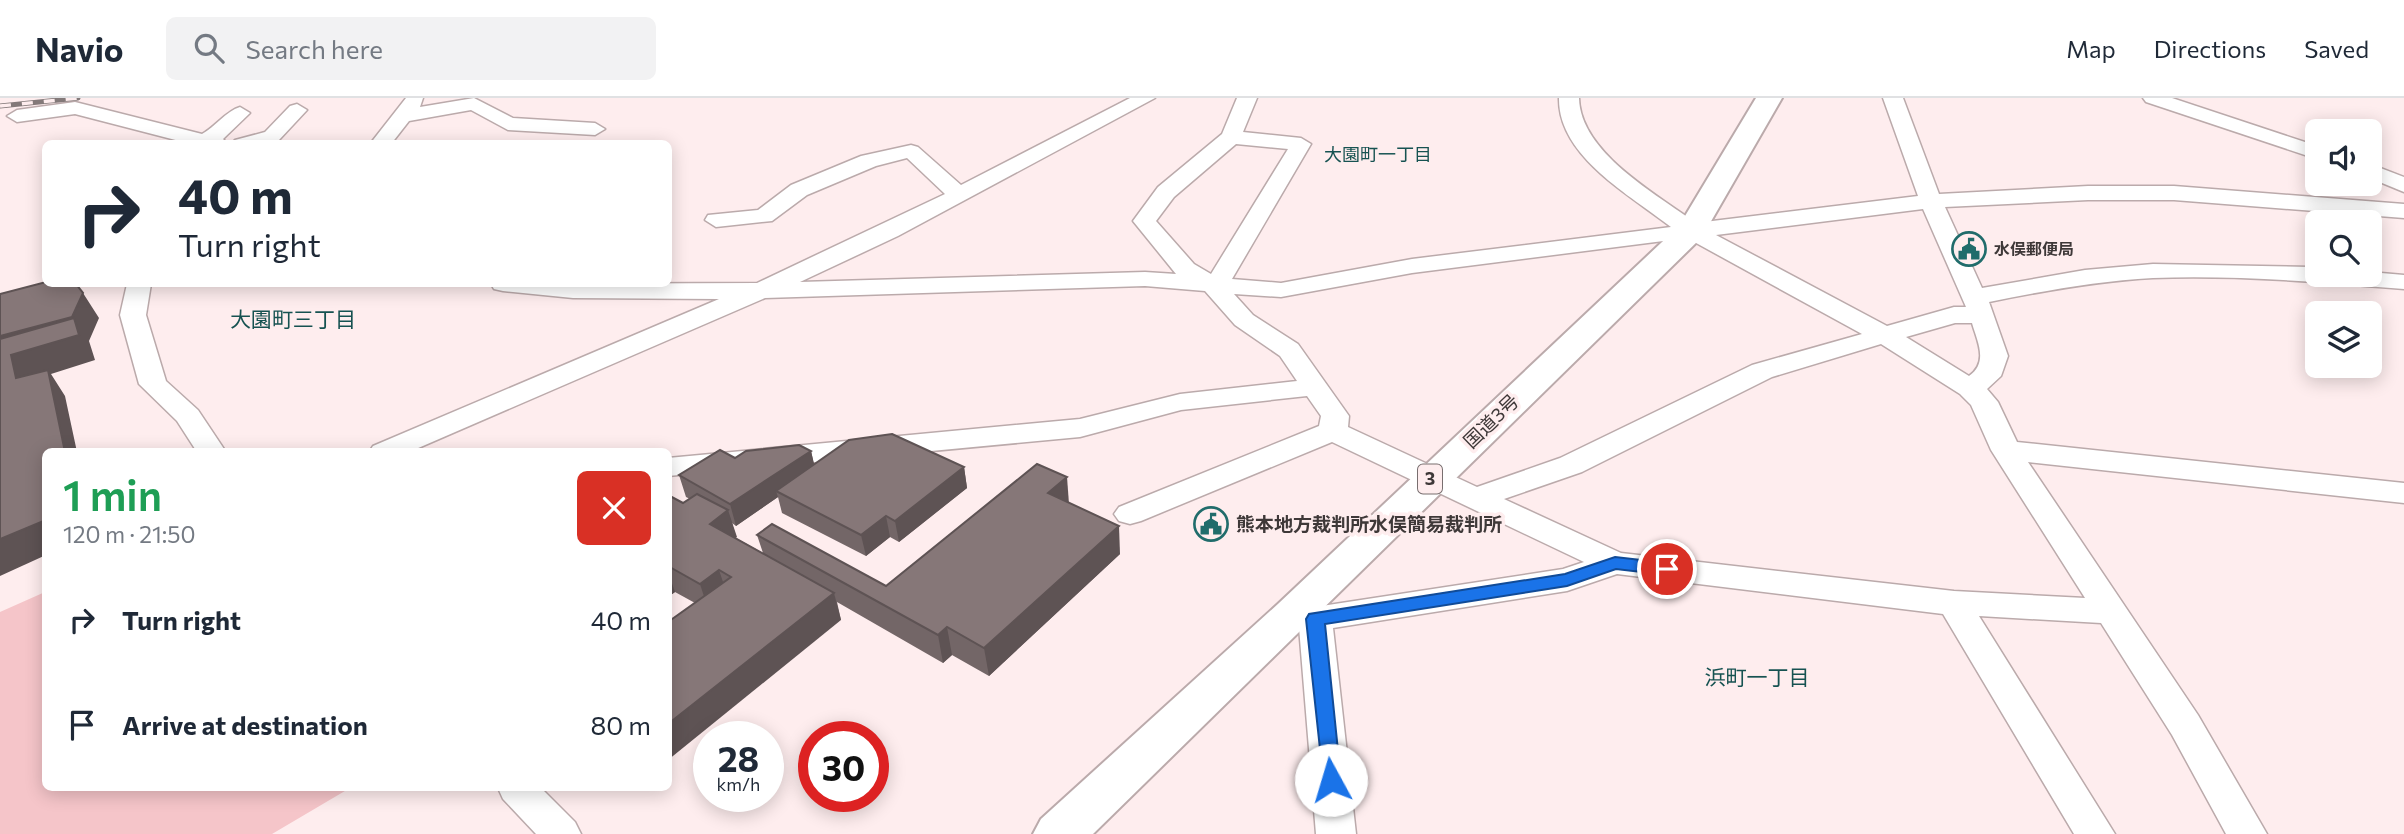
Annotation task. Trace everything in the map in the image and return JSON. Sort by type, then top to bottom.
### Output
[{"type":"highway","name":"国道3号","points":[[1059,834],[1305,617],[1432,478],[1691,231],[1769,98]]},
{"type":"street","points":[[0,132],[35,98]]},
{"type":"street","points":[[383,140],[416,98]]},
{"type":"street","points":[[392,448],[767,288],[959,195],[1145,98]]},
{"type":"street","points":[[1247,98],[1231,137],[1166,191],[1144,221],[1185,269],[1216,287],[1244,320],[1289,350],[1335,416],[1333,432]]},
{"type":"street","points":[[1569,98],[1569,114],[1578,134],[1594,154],[1691,231],[1886,336],[1970,388],[1984,402],[2006,450],[2185,725],[2247,834]]},
{"type":"street","points":[[1893,98],[1931,201],[1978,306],[1995,356],[1987,376],[1970,388]]},
{"type":"street","points":[[2153,98],[2305,149]]},
{"type":"street","points":[[402,116],[474,104],[508,124],[595,129]]},
{"type":"street","points":[[17,116],[75,108],[203,140]]},
{"type":"street","points":[[257,140],[272,136],[297,110]]},
{"type":"street","points":[[213,140],[240,113]]},
{"type":"street","points":[[1216,287],[1301,144],[1231,137]]},
{"type":"street","points":[[716,220],[764,216],[799,190],[869,160],[911,150],[959,195]]},
{"type":"street","points":[[2382,169],[2404,166]]},
{"type":"street","points":[[2382,175],[2404,185]]},
{"type":"street","points":[[546,287],[635,293],[1145,279],[1216,287],[1281,290],[1412,266],[1931,201],[2088,193],[2174,193],[2404,211]]},
{"type":"street","points":[[1475,498],[1571,465],[1762,371],[1886,336],[2048,284],[2151,271],[2239,271],[2404,282]]},
{"type":"street","points":[[138,287],[133,315],[153,384],[188,416],[209,448]]},
{"type":"street","points":[[672,467],[1080,428],[1180,402],[1316,387]]},
{"type":"street","points":[[1130,514],[1333,432],[1615,563],[1954,603],[2110,611]]},
{"type":"street","points":[[2006,450],[2404,493]]},
{"type":"street","points":[[1336,834],[1305,617],[1567,580],[1615,563]]},
{"type":"street","points":[[1954,603],[2095,834]]},
{"type":"street","points":[[520,791],[561,834]]},
{"type":"shaded area","points":[[42,593],[42,791],[345,791],[272,834],[0,834],[0,612]]},
{"type":"building","points":[[42,283],[42,287],[78,287],[83,293],[72,317],[0,336],[0,294]]},
{"type":"building","points":[[74,318],[79,335],[11,355],[16,378],[48,370],[64,448],[42,448],[42,522],[0,539],[0,339]]},
{"type":"building","points":[[892,434],[964,467],[895,521],[886,516],[861,535],[776,491],[849,440]]},
{"type":"building","points":[[799,445],[811,451],[730,504],[679,475],[720,450],[735,458],[746,451]]},
{"type":"building","points":[[1037,464],[1067,477],[1048,493],[1119,526],[984,648],[947,627],[938,635],[757,535],[772,524],[886,586]]},
{"type":"building","points":[[697,494],[728,510],[710,524],[834,593],[672,721],[672,619],[731,577],[719,570],[700,584],[672,568],[672,497],[683,503]]},
{"type":"railway","points":[[0,106],[78,98]]},
{"type":"place","name":"水俣郵便局","points":[[1969,249]]},
{"type":"place","name":"熊本地方裁判所水俣簡易裁判所","points":[[1211,524]]},
{"type":"district","name":"大園町一丁目","points":[[1378,155]]},
{"type":"district","name":"大園町三丁目","points":[[293,320]]},
{"type":"district","name":"浜町一丁目","points":[[1757,678]]},
{"type":"route","points":[[1331,780],[1315,619],[1567,580],[1615,563],[1667,569]]}]
